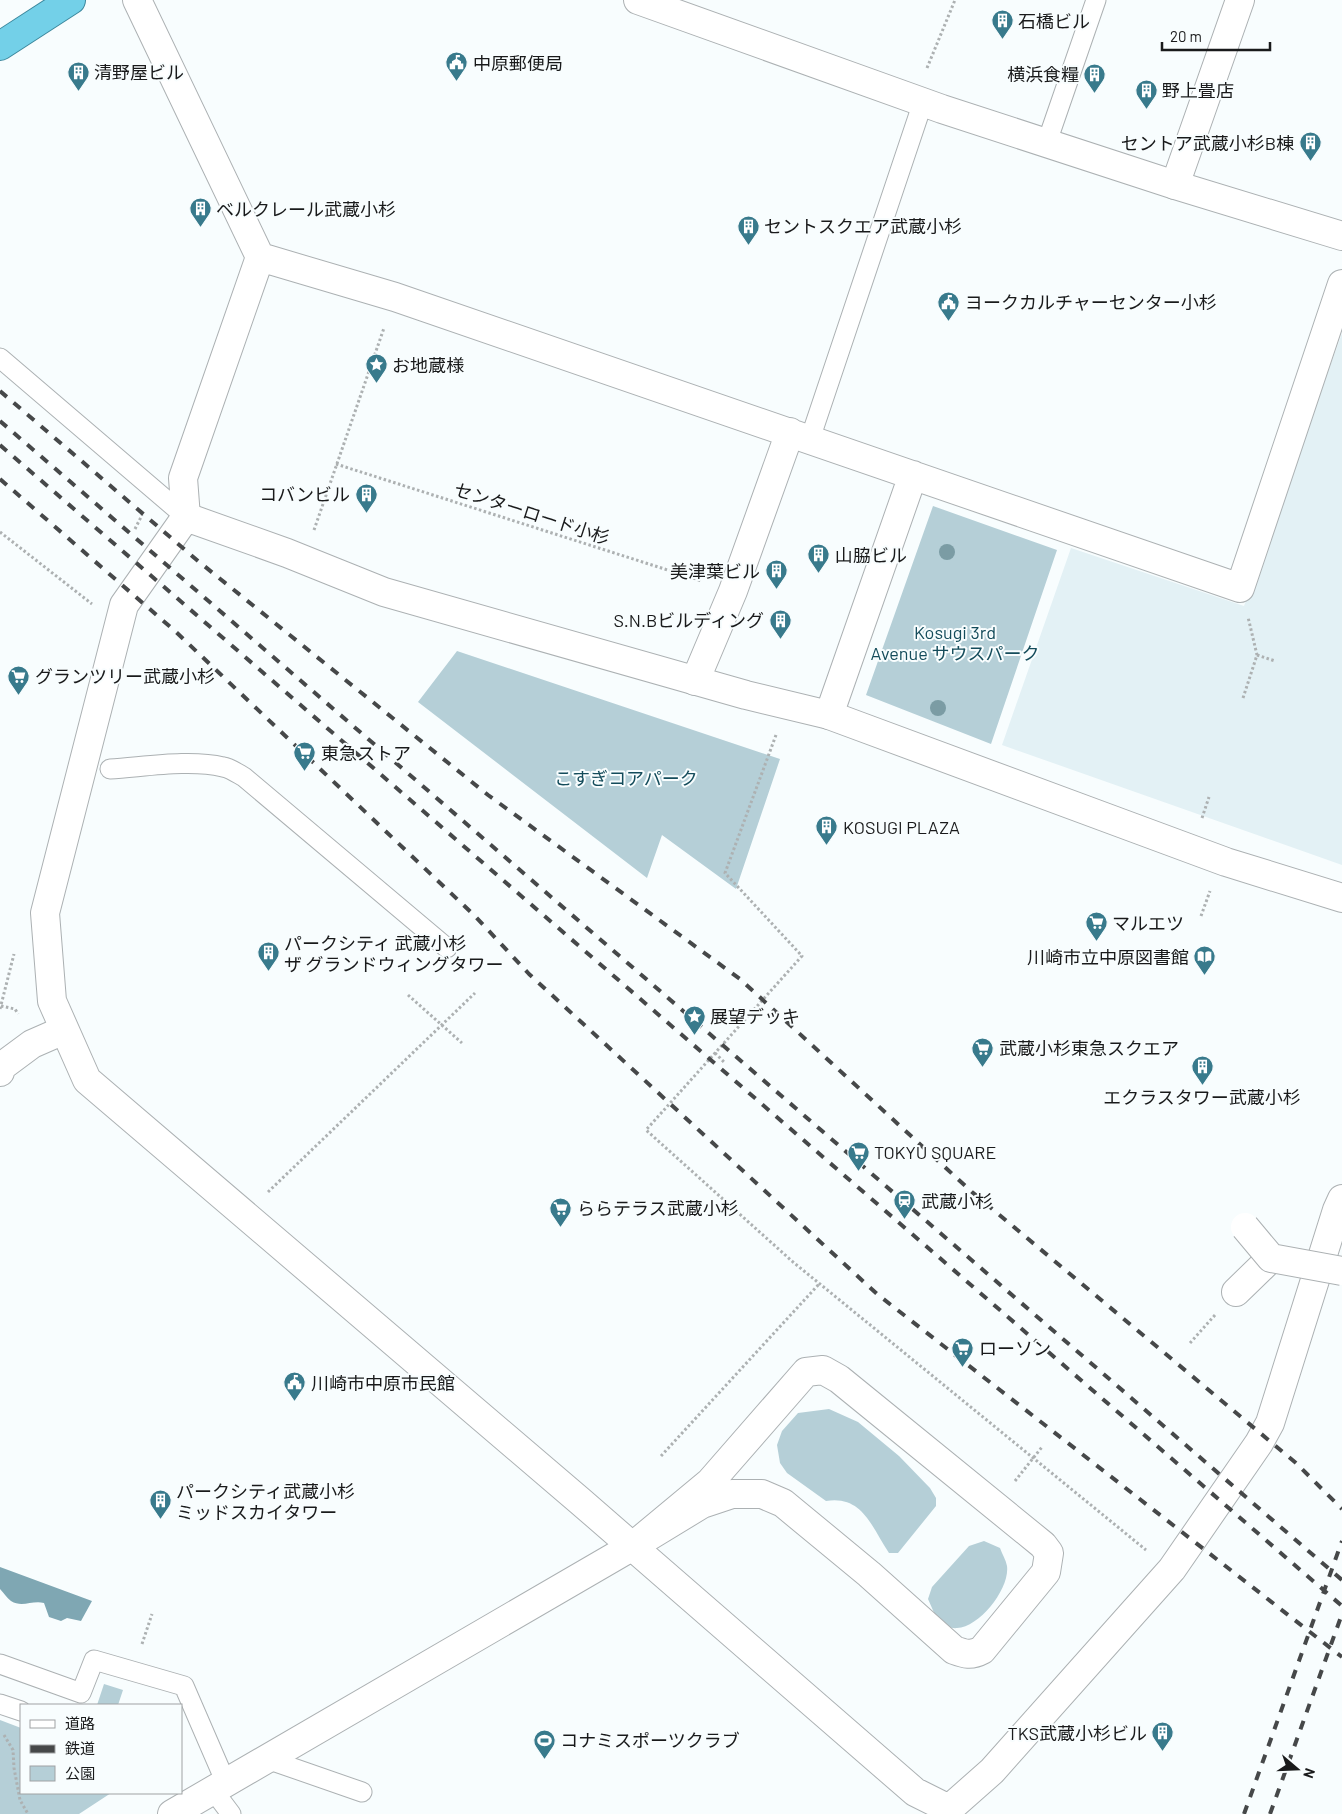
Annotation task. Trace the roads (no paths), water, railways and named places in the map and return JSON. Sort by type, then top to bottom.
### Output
[{"type":"highway","points":[[0,46],[72,0]]},
{"type":"street","points":[[137,0],[260,257],[183,478],[186,517],[124,606],[44,912],[52,1001],[87,1080],[633,1546],[916,1792],[949,1812],[992,1771],[1172,1569],[1259,1444],[1270,1423],[1342,1199]]},
{"type":"street","points":[[638,0],[919,101],[1176,185],[1342,236]]},
{"type":"street","points":[[1176,185],[1240,0]]},
{"type":"street","points":[[260,257],[395,297],[1240,588],[1342,284]]},
{"type":"street","points":[[695,681],[800,436]]},
{"type":"street","points":[[828,715],[912,475]]},
{"type":"street","points":[[186,517],[287,553],[384,592],[695,681],[828,715],[1226,862],[1342,898]]},
{"type":"street","points":[[0,1072],[1,1067],[32,1044],[64,1030]]},
{"type":"street","points":[[1245,1227],[1272,1258],[1342,1271]]},
{"type":"street","points":[[1236,1292],[1272,1258]]},
{"type":"street","points":[[172,1814],[633,1546],[702,1504],[732,1494],[762,1494],[784,1503],[869,1574],[954,1650],[966,1654],[974,1654],[987,1645],[1046,1572],[1049,1553],[1043,1545],[839,1379],[823,1370],[806,1372],[710,1482],[633,1546]]},
{"type":"lane","points":[[1047,142],[1096,0]]},
{"type":"lane","points":[[800,436],[919,101]]},
{"type":"lane","points":[[0,358],[186,517]]},
{"type":"lane","points":[[110,769],[208,764],[225,767],[244,777],[446,948]]},
{"type":"lane","points":[[0,1664],[81,1693],[94,1660],[184,1686],[231,1814]]},
{"type":"lane","points":[[0,1704],[20,1711]]},
{"type":"lane","points":[[267,1759],[362,1792]]},
{"type":"railway","points":[[0,391],[198,561],[488,795],[740,979],[972,1192],[1296,1463],[1342,1509]]},
{"type":"railway","points":[[0,421],[1342,1580]]},
{"type":"railway","points":[[0,445],[1342,1606]]},
{"type":"railway","points":[[0,479],[175,631],[475,916],[529,974],[877,1294],[1342,1657]]},
{"type":"railway","points":[[1244,1814],[1342,1541]]},
{"type":"railway","points":[[1270,1814],[1342,1614]]},
{"type":"place","name":"石橋ビル","points":[[1002,40]]},
{"type":"place","name":"中原郵便局","points":[[457,82]]},
{"type":"place","name":"清野屋ビル","points":[[78,91]]},
{"type":"place","name":"横浜食糧","points":[[1095,93]]},
{"type":"place","name":"野上畳店","points":[[1146,109]]},
{"type":"place","name":"セントア武蔵小杉B棟","points":[[1310,162]]},
{"type":"place","name":"ベルクレール武蔵小杉","points":[[200,228]]},
{"type":"place","name":"セントスクエア武蔵小杉","points":[[748,245]]},
{"type":"place","name":"ヨークカルチャーセンター小杉","points":[[949,321]]},
{"type":"place","name":"お地蔵様","points":[[376,384]]},
{"type":"place","name":"コバンビル","points":[[366,513]]},
{"type":"place","name":"山脇ビル","points":[[819,574]]},
{"type":"place","name":"美津葉ビル","points":[[776,590]]},
{"type":"place","name":"S.N.Bビルディング","points":[[780,639]]},
{"type":"place","name":"グランツリー武蔵小杉","points":[[19,695]]},
{"type":"place","name":"東急ストア","points":[[305,772]]},
{"type":"place","name":"KOSUGI PLAZA","points":[[827,846]]},
{"type":"place","name":"マルエツ","points":[[1096,942]]},
{"type":"place","name":"パークシティ 武蔵小杉 ザ グランドウィングタワー","points":[[268,972]]},
{"type":"place","name":"川崎市立中原図書館","points":[[1205,976]]},
{"type":"place","name":"展望デッキ","points":[[694,1035]]},
{"type":"place","name":"武蔵小杉東急スクエア","points":[[983,1067]]},
{"type":"place","name":"エクラスタワー武蔵小杉","points":[[1202,1086]]},
{"type":"place","name":"TOKYU SQUARE","points":[[858,1171]]},
{"type":"place","name":"武蔵小杉","points":[[905,1220]]},
{"type":"place","name":"ららテラス武蔵小杉","points":[[561,1227]]},
{"type":"place","name":"ローソン","points":[[963,1367]]},
{"type":"place","name":"川崎市中原市民館","points":[[295,1402]]},
{"type":"place","name":"パークシティ武蔵小杉 ミッドスカイタワー","points":[[160,1520]]},
{"type":"place","name":"TKS武蔵小杉ビル","points":[[1163,1752]]},
{"type":"place","name":"コナミスポーツクラブ","points":[[544,1759]]},
{"type":"park label","name":"Kosugi 3rd Avenue サウスパーク","points":[[955,642]]},
{"type":"park label","name":"こすぎコアパーク","points":[[626,778]]}]
